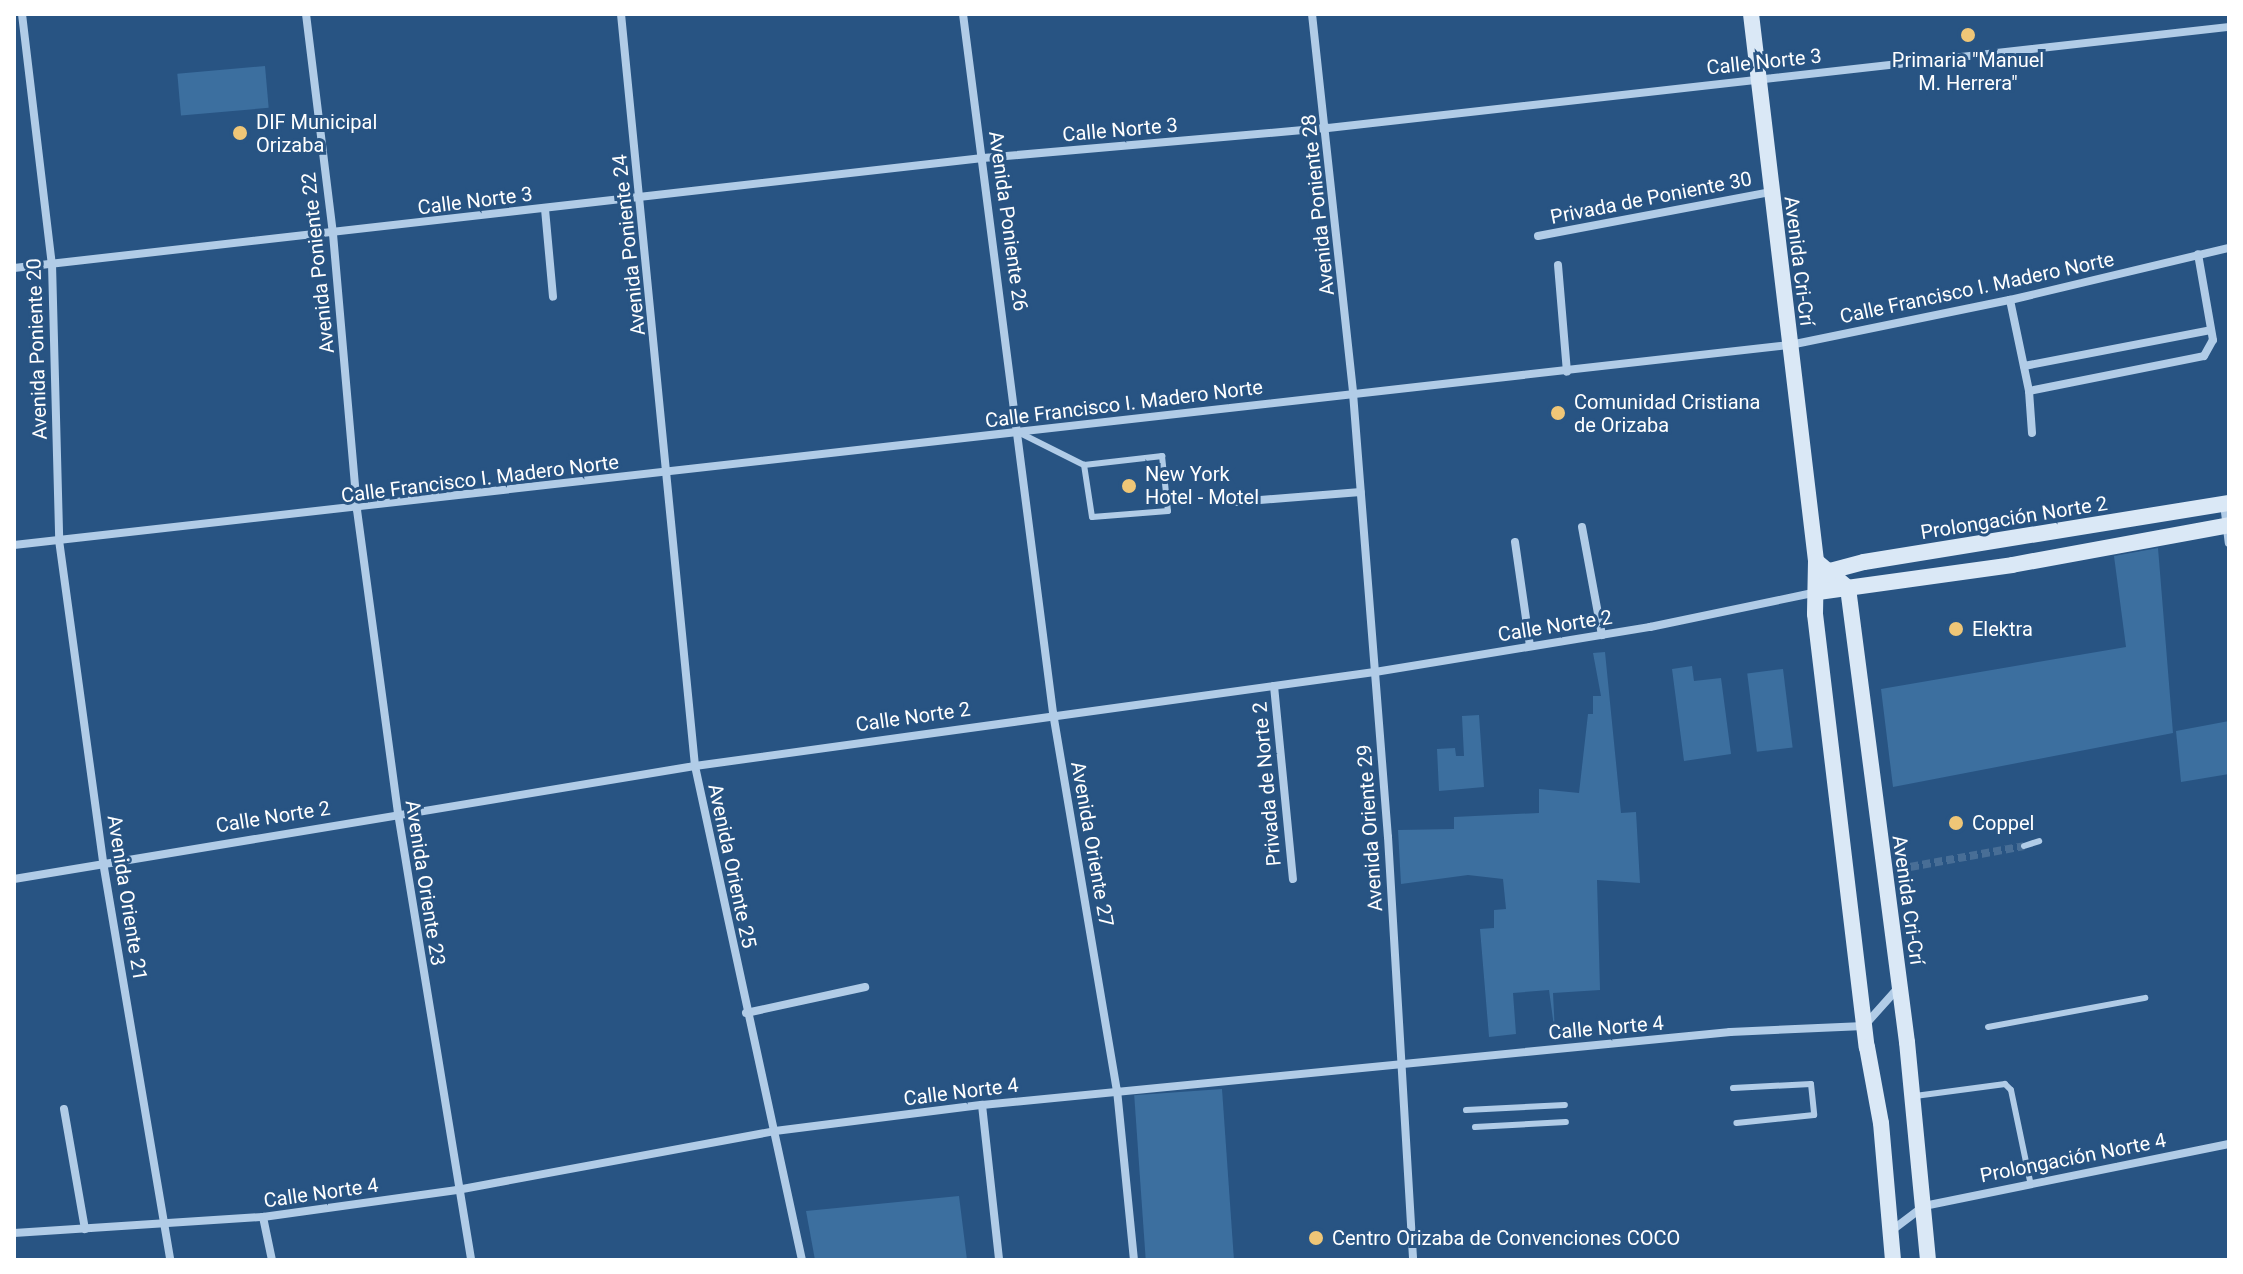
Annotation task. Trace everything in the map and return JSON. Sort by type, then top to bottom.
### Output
[{"type":"main road","name":"Avenida Cri-Crí","points":[[1751,14],[1770,192],[1823,566]]},
{"type":"main road","name":"Prolongación Norte 2","points":[[1823,566],[2227,503]]},
{"type":"main road","points":[[1818,592],[2228,525]]},
{"type":"main road","points":[[1823,566],[1848,588]]},
{"type":"main road","points":[[1823,566],[1815,614],[1893,1260]]},
{"type":"main road","name":"Avenida Cri-Crí","points":[[1848,588],[1891,871],[1899,986],[1928,1260]]},
{"type":"street","name":"Avenida Poniente 20","points":[[22,14],[52,264],[59,540]]},
{"type":"street","name":"Avenida Poniente 22","points":[[306,14],[333,234],[357,510]]},
{"type":"street","name":"Avenida Poniente 24","points":[[621,14],[670,472]]},
{"type":"street","name":"Avenida Poniente 26","points":[[963,14],[1020,433]]},
{"type":"street","name":"Avenida Poniente 28","points":[[1312,14],[1328,128],[1353,393]]},
{"type":"street","name":"Calle Norte 3","points":[[14,268],[983,158],[1328,128],[2229,27]]},
{"type":"street","name":"Privada de Poniente 30","points":[[1538,236],[1770,192]]},
{"type":"street","points":[[545,209],[553,297]]},
{"type":"street","name":"Calle Francisco I. Madero Norte","points":[[14,545],[357,510],[1790,345],[2010,300],[2229,248]]},
{"type":"street","points":[[2029,391],[2204,356],[2212,347],[2211,330],[2198,254]]},
{"type":"street","points":[[1558,265],[1567,372]]},
{"type":"street","points":[[2010,300],[2029,391],[2032,433]]},
{"type":"street","points":[[2024,366],[2211,330]]},
{"type":"street","name":"Avenida Oriente 29","points":[[1353,393],[1375,672],[1413,1260]]},
{"type":"street","name":"Avenida Oriente 27","points":[[1020,433],[1053,713],[1117,1090],[1134,1260]]},
{"type":"street","name":"Avenida Oriente 25","points":[[670,472],[695,766],[746,1013],[802,1260]]},
{"type":"street","points":[[1236,502],[1361,492]]},
{"type":"street","points":[[2227,503],[2229,543]]},
{"type":"street","name":"Avenida Oriente 23","points":[[357,510],[398,813],[457,1190],[471,1260]]},
{"type":"street","points":[[1582,527],[1602,635]]},
{"type":"street","name":"Avenida Oriente 21","points":[[59,540],[103,862],[170,1260]]},
{"type":"street","points":[[1515,542],[1530,646]]},
{"type":"street","name":"Calle Norte 2","points":[[14,879],[695,766],[1053,713],[1375,672],[1602,635],[1818,592]]},
{"type":"street","name":"Privada de Norte 2","points":[[1274,686],[1293,879]]},
{"type":"street","points":[[1864,1026],[1899,986]]},
{"type":"street","points":[[746,1013],[865,987]]},
{"type":"street","name":"Calle Norte 4","points":[[14,1233],[263,1217],[457,1190],[775,1131],[982,1105],[1400,1062],[1864,1026]]},
{"type":"street","points":[[982,1105],[999,1260]]},
{"type":"street","points":[[64,1109],[85,1229]]},
{"type":"street","name":"Prolongación Norte 4","points":[[1924,1206],[2030,1181],[2229,1144]]},
{"type":"street","points":[[1891,1231],[1924,1206]]},
{"type":"street","points":[[263,1217],[272,1260]]},
{"type":"lane","points":[[1020,433],[1084,465],[1162,456],[1168,511],[1092,517],[1084,465]]},
{"type":"lane","points":[[2024,846],[2039,841]]},
{"type":"lane","points":[[1988,1027],[2145,998]]},
{"type":"lane","points":[[1733,1088],[1811,1084],[1814,1115],[1736,1123]]},
{"type":"lane","points":[[1913,1097],[2005,1084],[2011,1090],[2030,1181]]},
{"type":"lane","points":[[1466,1110],[1565,1105]]},
{"type":"lane","points":[[1475,1127],[1566,1122]]},
{"type":"shaded area","points":[[265,66],[269,108],[181,116],[177,74]]},
{"type":"shaded area","points":[[2158,548],[2173,733],[1893,787],[1881,689],[2126,647],[2114,556]]},
{"type":"shaded area","points":[[1605,652],[1621,813],[1636,812],[1640,883],[1597,880],[1600,990],[1553,993],[1555,1034],[1549,990],[1513,993],[1516,1034],[1489,1037],[1480,929],[1494,928],[1494,910],[1506,909],[1503,879],[1468,875],[1401,884],[1398,830],[1454,829],[1454,817],[1539,813],[1539,789],[1579,793],[1588,714],[1593,714],[1593,696],[1601,696],[1593,653]]},
{"type":"shaded area","points":[[1692,666],[1694,681],[1721,678],[1731,754],[1684,761],[1672,669]]},
{"type":"shaded area","points":[[1783,669],[1793,747],[1757,752],[1747,673]]},
{"type":"shaded area","points":[[1479,715],[1484,787],[1439,791],[1437,749],[1455,748],[1456,756],[1464,756],[1462,716]]},
{"type":"shaded area","points":[[2229,721],[2229,774],[2181,782],[2176,731]]},
{"type":"shaded area","points":[[1222,1089],[1234,1260],[1146,1260],[1134,1095]]},
{"type":"shaded area","points":[[959,1196],[967,1260],[815,1260],[806,1211]]},
{"type":"tunnel","points":[[1899,869],[2024,846]]},
{"type":"place","name":"Primaria \"Manuel M. Herrera\"","points":[[1968,35]]},
{"type":"place","name":"DIF Municipal Orizaba","points":[[240,133]]},
{"type":"place","name":"Comunidad Cristiana de Orizaba","points":[[1558,413]]},
{"type":"place","name":"New York Hotel - Motel","points":[[1129,486]]},
{"type":"place","name":"Elektra","points":[[1956,629]]},
{"type":"place","name":"Coppel","points":[[1956,823]]},
{"type":"place","name":"Centro Orizaba de Convenciones COCO","points":[[1316,1238]]}]
